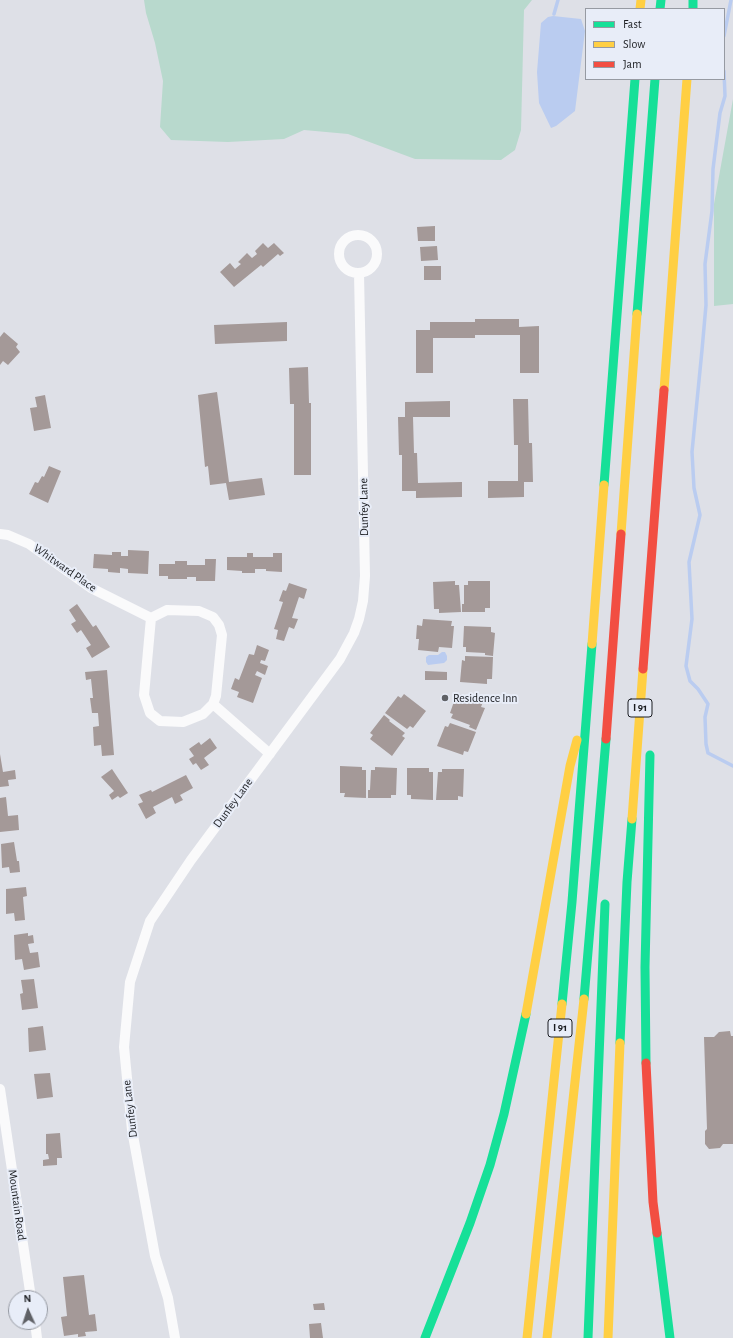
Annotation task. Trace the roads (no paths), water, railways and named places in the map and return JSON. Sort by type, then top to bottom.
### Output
[{"type":"highway","name":"I 91","points":[[527,1338],[567,963],[635,80]]},
{"type":"highway","points":[[547,1338],[583,1008],[598,841],[655,80]]},
{"type":"highway","name":"I 91","points":[[608,1338],[625,924],[687,80]]},
{"type":"highway","points":[[643,673],[649,705]]},
{"type":"highway","points":[[425,1338],[470,1223],[492,1159],[504,1114],[527,1008],[570,766],[587,717]]},
{"type":"highway","points":[[650,745],[646,885],[648,1103],[653,1202],[670,1338]]},
{"type":"highway","points":[[588,1338],[606,892]]},
{"type":"street","name":"Dunfey Lane","points":[[175,1338],[168,1298],[155,1256],[132,1130],[124,1047],[130,982],[150,921],[191,860],[340,659],[354,633],[363,601],[365,576],[359,273]]},
{"type":"street","name":"Whitward Place","points":[[0,534],[8,535],[29,544],[91,588],[151,618]]},
{"type":"street","points":[[167,610],[199,611],[214,617],[219,625],[222,634],[216,696],[213,704],[203,714],[183,722],[160,721],[150,713],[144,695],[151,618],[167,610]]},
{"type":"street","points":[[213,704],[270,754]]},
{"type":"street","name":"Mountain Road","points":[[0,1089],[30,1290]]},
{"type":"water","points":[[553,16],[581,19],[585,31],[575,111],[556,126],[551,128],[539,103],[537,72],[541,23],[548,17]]},
{"type":"water","points":[[445,652],[447,656],[447,660],[444,663],[428,665],[426,662],[426,657],[429,655],[438,655]]},
{"type":"waterway","points":[[554,14],[558,0]]},
{"type":"waterway","points":[[725,31],[731,0]]},
{"type":"waterway","points":[[724,80],[725,96],[720,113],[713,169],[712,211],[705,264],[706,305],[692,452],[694,488],[700,515],[689,562],[692,619],[686,666],[690,681],[698,689],[708,704],[705,717],[706,744],[708,753],[733,766]]},
{"type":"place","name":"Residence Inn","points":[[445,698]]}]
